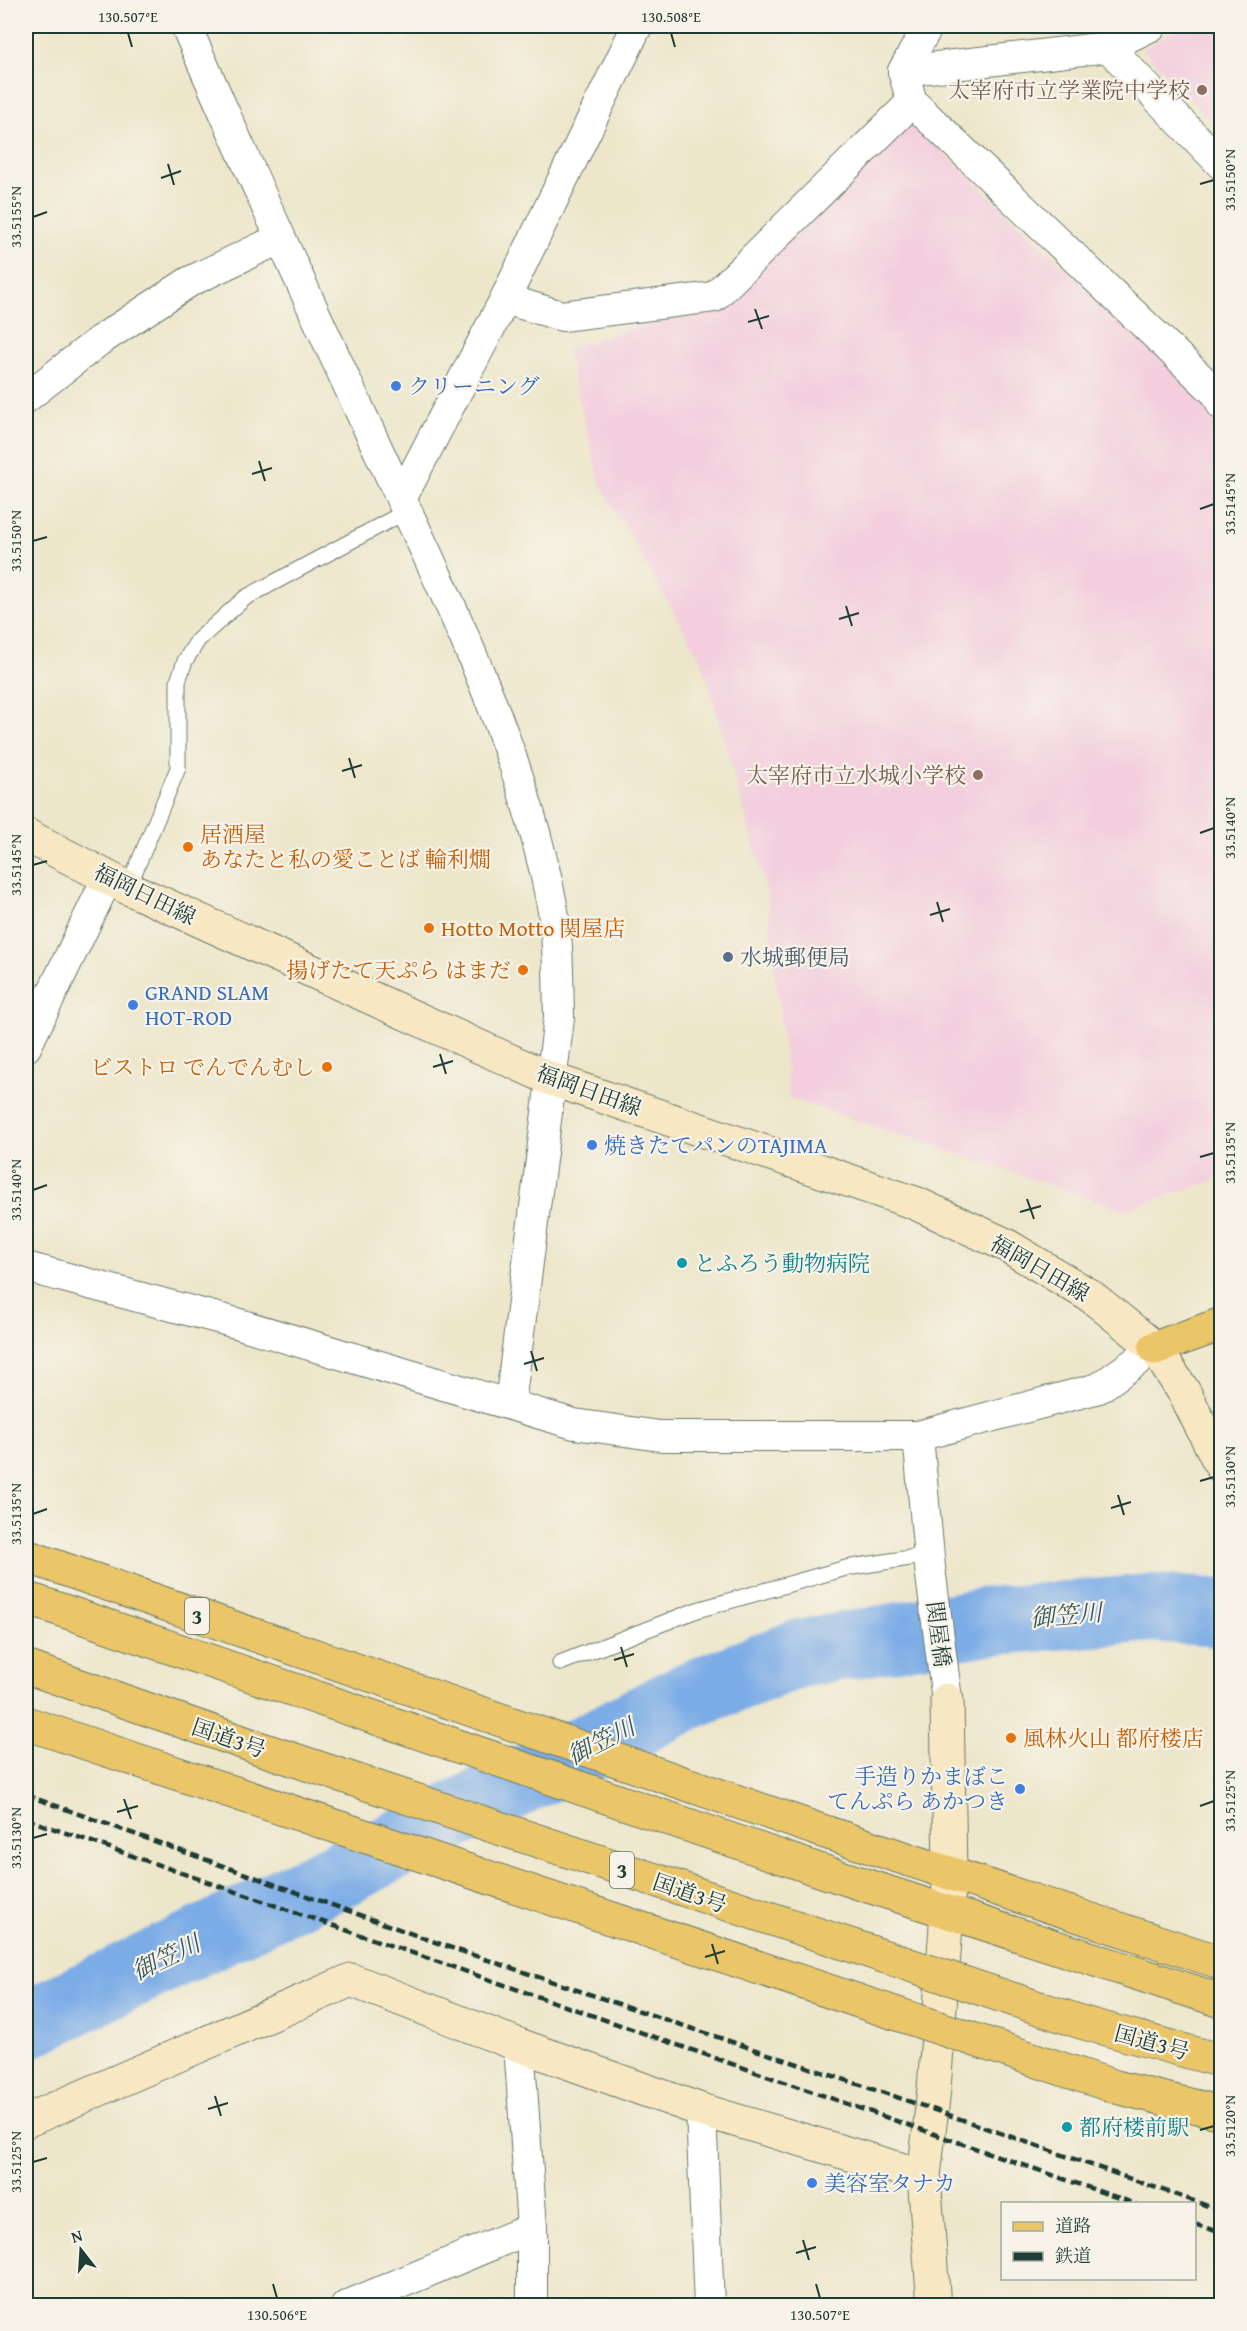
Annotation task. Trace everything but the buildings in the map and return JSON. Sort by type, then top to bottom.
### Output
[{"type":"main road","points":[[1155,1348],[1221,1324]]},
{"type":"main road","name":"3","points":[[26,1556],[831,1834],[1221,1963]]},
{"type":"main road","name":"3","points":[[26,1598],[828,1873],[948,1910],[1221,2001]]},
{"type":"main road","name":"国道3号","points":[[26,1667],[270,1752],[1084,2023],[1221,2061]]},
{"type":"main road","name":"3","points":[[26,1723],[1116,2087],[1221,2113]]},
{"type":"street","points":[[186,26],[279,239],[474,659],[520,788],[551,901],[558,958],[559,1018],[510,1404]]},
{"type":"street","points":[[404,505],[637,26]]},
{"type":"street","points":[[928,26],[903,71],[912,102],[1220,395]]},
{"type":"street","points":[[903,71],[1108,47],[1151,26]]},
{"type":"street","points":[[1108,47],[1221,165]]},
{"type":"street","points":[[505,300],[562,316],[714,297],[912,102]]},
{"type":"street","points":[[26,398],[99,341],[189,282],[279,239]]},
{"type":"street","name":"福岡日田線","points":[[26,835],[118,883],[551,1079],[915,1203],[1006,1245],[1083,1291],[1155,1348],[1184,1392],[1221,1467]]},
{"type":"street","points":[[26,1047],[118,883]]},
{"type":"street","points":[[26,1267],[236,1323],[574,1424],[660,1436],[918,1436],[1099,1388],[1155,1348]]},
{"type":"street","name":"関屋橋","points":[[918,1436],[929,1561],[947,1700]]},
{"type":"street","points":[[934,2306],[924,2176],[950,1872],[947,1700]]},
{"type":"street","points":[[26,2121],[351,1980],[519,2046],[701,2110],[924,2176]]},
{"type":"street","points":[[519,2046],[532,2228],[532,2306]]},
{"type":"street","points":[[701,2110],[709,2306]]},
{"type":"street","points":[[346,2306],[532,2228]]},
{"type":"lane","points":[[118,883],[178,768],[178,681],[185,661],[198,640],[245,598],[404,505]]},
{"type":"lane","points":[[560,1663],[697,1610],[846,1568],[929,1561]]},
{"type":"shaded area","name":"太宰府市立学業院中学校","points":[[1183,26],[1221,26],[1221,132],[1142,48]]},
{"type":"shaded area","name":"太宰府市立水城小学校","points":[[912,122],[1207,403],[1222,443],[1221,1178],[1124,1210],[789,1098],[766,889],[702,662],[600,483],[566,349],[725,299]]},
{"type":"waterway","name":"御笠川","points":[[26,2025],[346,1871],[690,1695],[798,1654],[981,1622],[1153,1608],[1222,1613]]},
{"type":"railway","points":[[26,1795],[446,1946],[932,2109],[1222,2211]]},
{"type":"railway","points":[[26,1819],[1130,2202]]},
{"type":"railway","points":[[1196,2225],[1222,2233]]},
{"type":"place","name":"太宰府市立学業院中学校","points":[[1202,90]]},
{"type":"place","name":"クリーニング","points":[[396,386]]},
{"type":"place","name":"太宰府市立水城小学校","points":[[978,775]]},
{"type":"place","name":"居酒屋 あなたと私の愛ことば 輪利燗","points":[[188,847]]},
{"type":"place","name":"Hotto Motto 関屋店","points":[[429,928]]},
{"type":"place","name":"水城郵便局","points":[[728,957]]},
{"type":"place","name":"揚げたて天ぷら はまだ","points":[[523,970]]},
{"type":"place","name":"GRAND SLAM HOT-ROD","points":[[133,1005]]},
{"type":"place","name":"ビストロ でんでんむし","points":[[327,1067]]},
{"type":"place","name":"焼きたてパンのTAJIMA","points":[[592,1145]]},
{"type":"place","name":"とふろう動物病院","points":[[682,1263]]},
{"type":"place","name":"風林火山 都府楼店","points":[[1011,1738]]},
{"type":"place","name":"手造りかまぼこ てんぷら あかつき","points":[[1020,1789]]},
{"type":"place","name":"都府楼前駅","points":[[1067,2127]]},
{"type":"place","name":"美容室タナカ","points":[[812,2183]]}]
